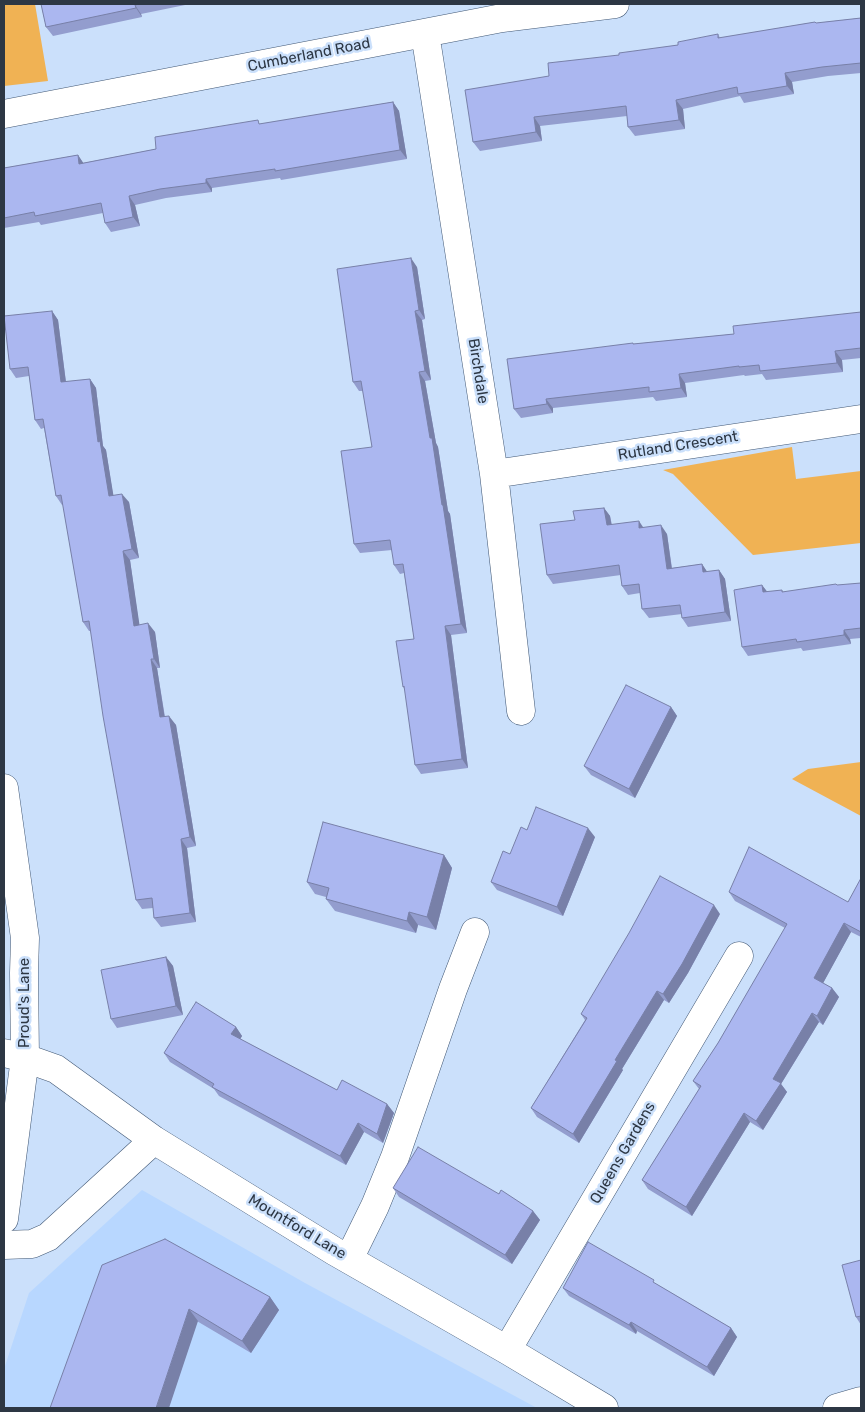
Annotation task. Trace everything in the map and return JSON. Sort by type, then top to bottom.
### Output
[{"type":"street","name":"Cumberland Road","points":[[4,114],[425,33],[501,11],[614,4]]},
{"type":"street","name":"Birchdale","points":[[425,33],[494,474],[522,711]]},
{"type":"street","name":"Rutland Crescent","points":[[494,474],[861,419]]},
{"type":"street","name":"Proud's Lane","points":[[4,788],[25,938],[24,972],[14,1055],[4,1219]]},
{"type":"street","points":[[349,1259],[395,1157],[453,989],[475,932]]},
{"type":"street","name":"Queens Gardens","points":[[507,1350],[738,956]]},
{"type":"street","name":"Mountford Lane","points":[[14,1055],[56,1069],[154,1140],[349,1259],[604,1408]]},
{"type":"street","points":[[4,1245],[32,1244],[48,1237],[154,1140]]},
{"type":"street","points":[[838,1408],[861,1401]]},
{"type":"shaded area","points":[[4,4],[35,4],[48,81],[4,86]]},
{"type":"shaded area","points":[[792,447],[796,479],[861,471],[861,543],[753,555],[673,474],[663,470]]},
{"type":"shaded area","points":[[861,762],[861,816],[792,779],[808,769]]},
{"type":"shaded area","points":[[142,1190],[305,1283],[537,1408],[4,1408],[4,1369],[29,1293]]},
{"type":"building","points":[[41,4],[140,4],[135,5],[136,8],[46,27]]},
{"type":"building","points":[[861,18],[861,63],[785,73],[787,86],[738,94],[737,87],[676,100],[679,120],[628,127],[626,106],[534,117],[536,132],[473,142],[465,90],[549,76],[548,63],[619,55],[619,53],[678,45],[678,42],[718,34],[718,38],[815,22]]},
{"type":"building","points":[[393,102],[400,150],[275,171],[275,169],[206,179],[206,183],[160,189],[129,196],[133,217],[105,223],[101,203],[35,216],[34,212],[4,218],[4,168],[78,155],[79,164],[156,149],[155,137],[258,120],[259,124]]},
{"type":"building","points":[[411,258],[419,310],[415,311],[425,371],[419,372],[430,438],[432,438],[461,624],[445,626],[462,759],[415,765],[396,641],[414,639],[403,564],[394,565],[390,540],[354,544],[341,451],[372,447],[361,381],[353,382],[337,269]]},
{"type":"building","points":[[52,311],[61,382],[90,379],[98,442],[100,441],[109,496],[122,494],[132,549],[123,551],[134,626],[148,623],[154,659],[151,659],[160,717],[169,716],[190,837],[181,839],[190,913],[154,918],[152,898],[136,900],[103,716],[89,621],[83,622],[61,495],[56,496],[43,419],[35,420],[28,367],[10,369],[4,316]]},
{"type":"building","points":[[861,312],[861,348],[835,351],[837,363],[760,371],[759,365],[739,366],[679,374],[681,388],[649,392],[649,387],[546,399],[547,404],[514,409],[507,359],[633,343],[734,334],[733,326]]},
{"type":"building","points":[[604,508],[607,525],[639,521],[639,528],[661,525],[667,569],[702,564],[703,572],[719,570],[725,612],[682,618],[680,605],[642,609],[639,584],[622,586],[619,565],[547,575],[540,524],[575,520],[573,511]]},
{"type":"building","points":[[861,583],[861,628],[844,630],[844,635],[797,642],[796,639],[742,647],[734,590],[762,585],[763,592],[782,590],[782,592],[836,584]]},
{"type":"building","points":[[626,685],[671,707],[629,789],[584,766]]},
{"type":"building","points":[[536,807],[588,828],[557,907],[491,882],[503,851],[510,854],[521,827],[527,830]]},
{"type":"building","points":[[323,822],[444,855],[427,917],[409,912],[407,921],[326,899],[329,888],[307,882]]},
{"type":"building","points":[[749,847],[848,902],[861,878],[861,932],[844,923],[814,978],[832,988],[817,1016],[812,1013],[773,1079],[781,1083],[756,1121],[744,1113],[686,1207],[642,1180],[701,1086],[693,1081],[718,1043],[787,924],[729,892]]},
{"type":"building","points":[[660,876],[714,905],[682,964],[663,994],[657,991],[573,1134],[531,1108],[587,1018],[581,1014]]},
{"type":"building","points":[[166,957],[176,1006],[111,1019],[101,970]]},
{"type":"building","points":[[196,1002],[236,1027],[231,1034],[337,1090],[342,1080],[387,1104],[377,1134],[358,1123],[340,1156],[212,1087],[214,1084],[164,1053]]},
{"type":"building","points":[[418,1147],[499,1194],[501,1190],[533,1211],[505,1255],[393,1188]]},
{"type":"building","points":[[165,1239],[270,1297],[242,1341],[189,1309],[156,1408],[50,1408],[102,1265]]},
{"type":"building","points":[[588,1242],[731,1328],[707,1367],[631,1322],[629,1325],[563,1288]]},
{"type":"building","points":[[861,1260],[861,1316],[856,1317],[842,1265]]}]
